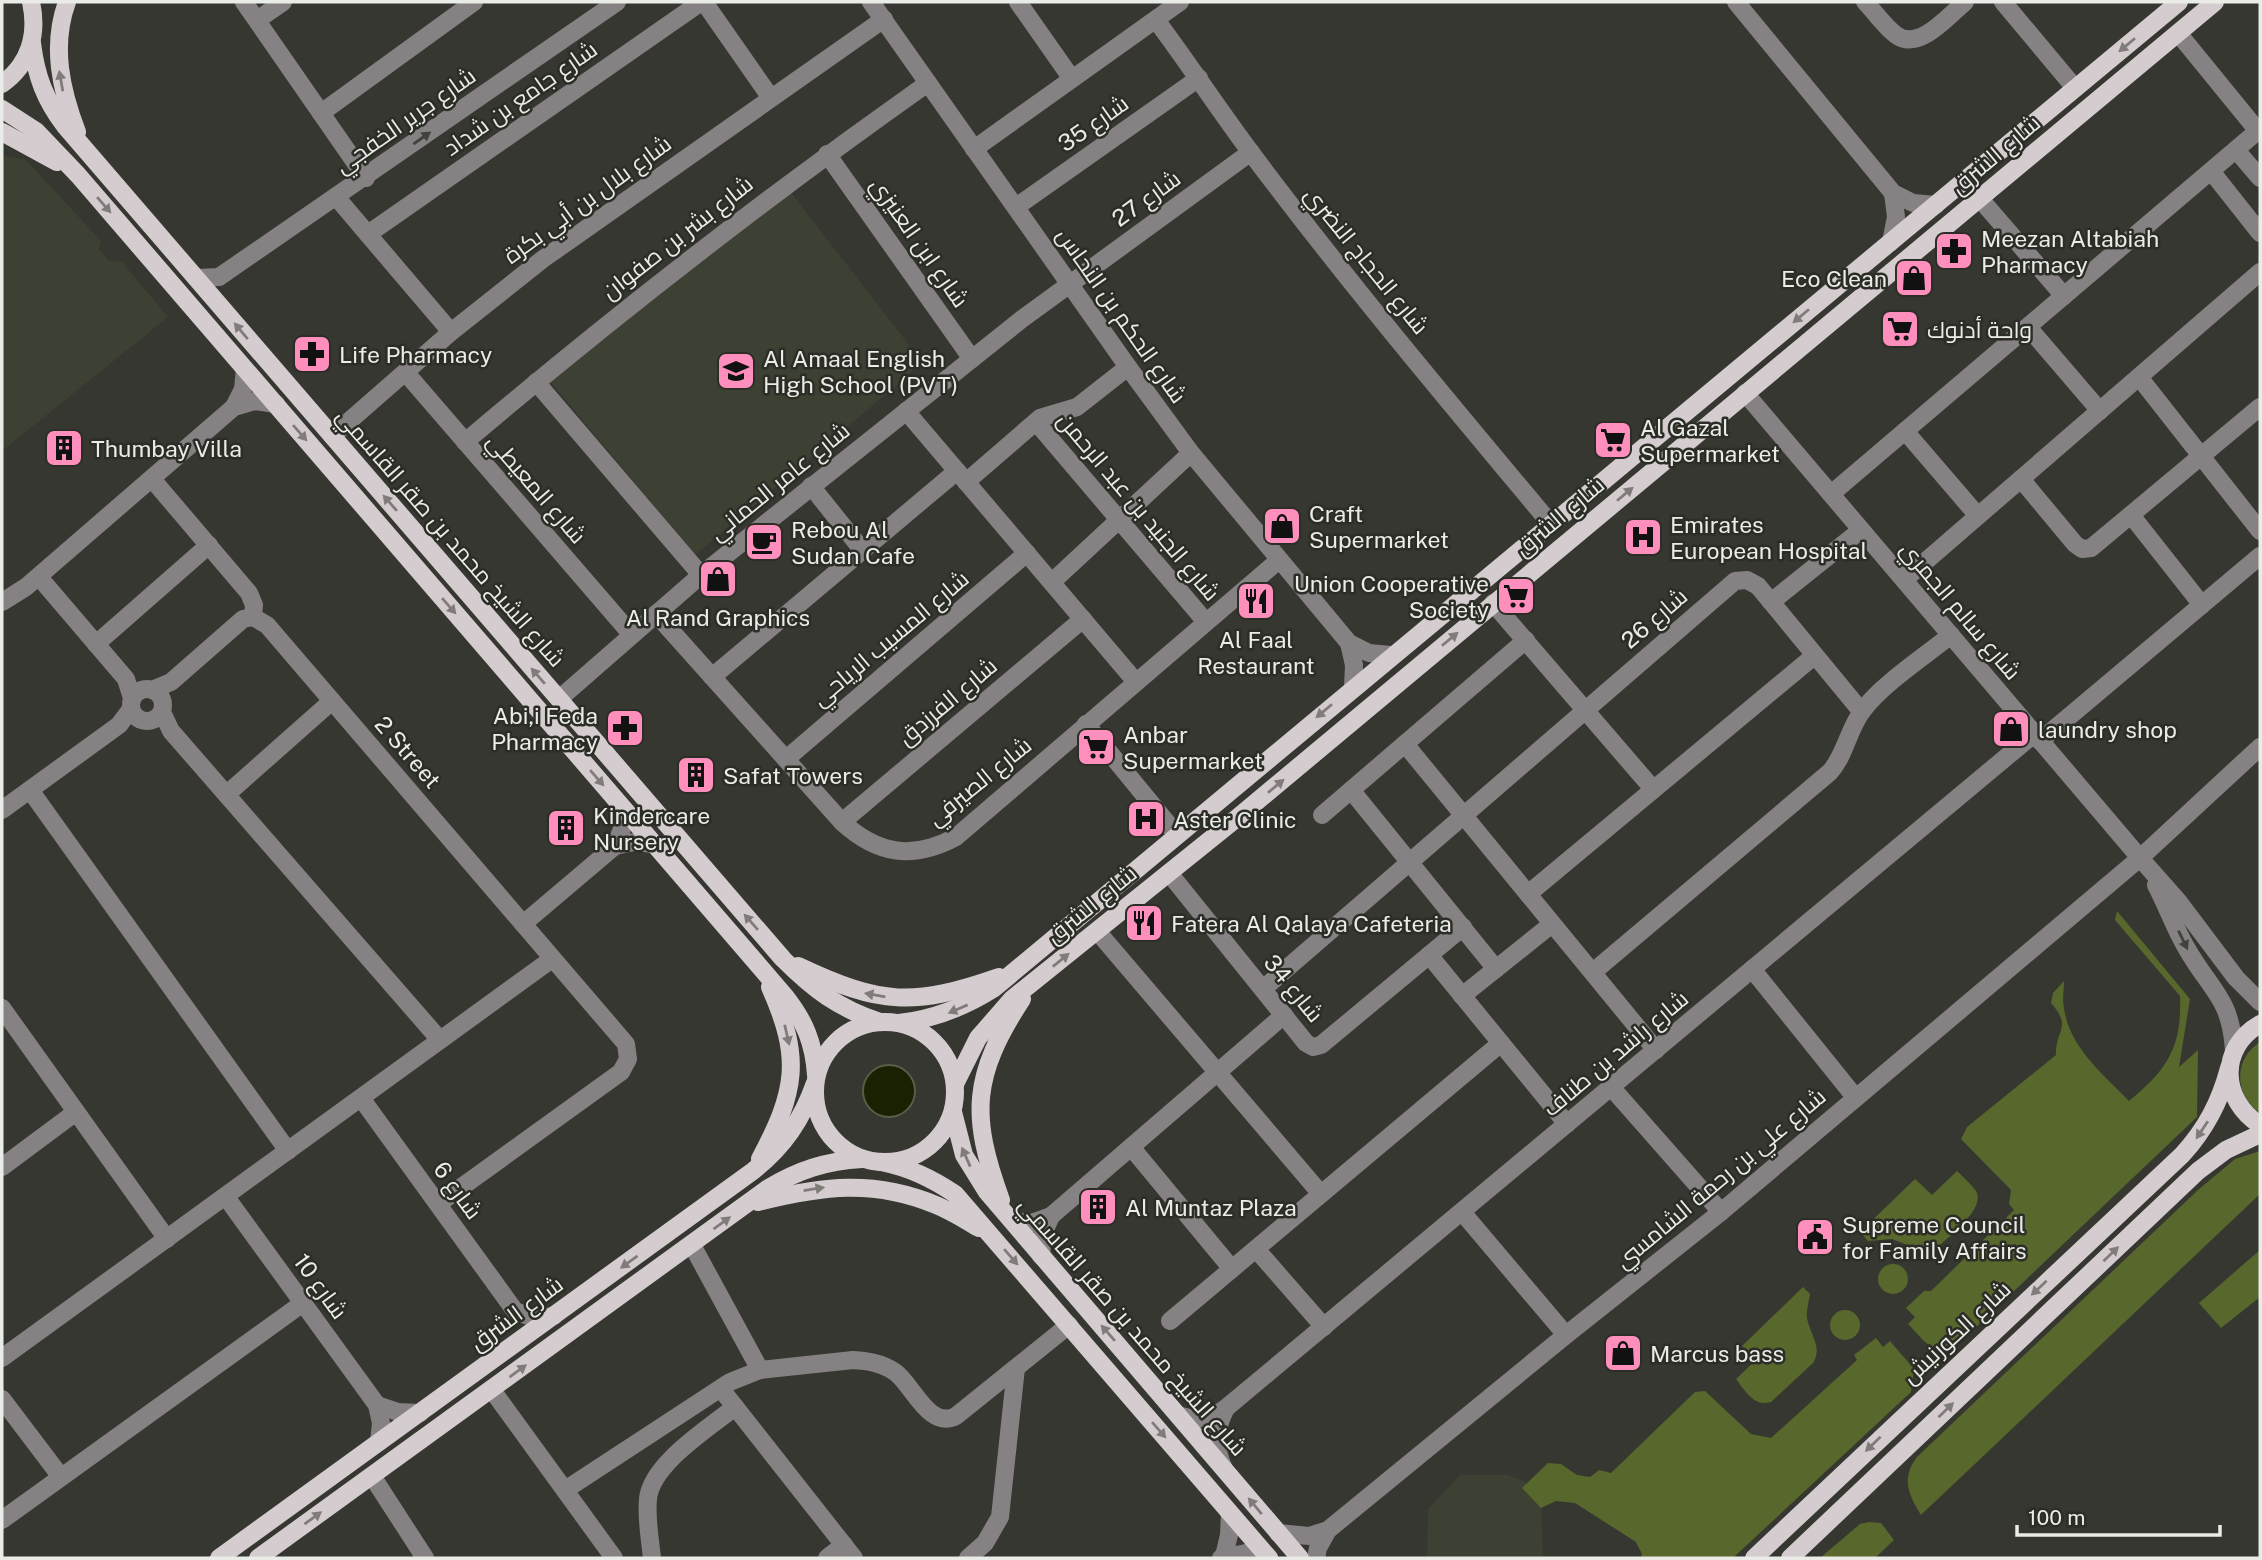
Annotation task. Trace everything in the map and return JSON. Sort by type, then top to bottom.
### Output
[{"type":"main road","points":[[68,2],[58,38],[59,66],[63,94],[82,145]]},
{"type":"main road","name":"شارع الشرق","points":[[899,1023],[924,1020],[972,1003],[1013,973],[1391,655],[2179,2]]},
{"type":"main road","name":"شارع الشرق","points":[[955,1084],[978,1038],[1012,999],[1169,873],[1981,200],[2215,2]]},
{"type":"main road","points":[[2,84],[17,71],[26,58],[32,43],[36,7]]},
{"type":"main road","name":"شارع الشيخ محمد بن صقر القاسمي","points":[[32,43],[34,66],[51,108],[783,959],[818,993],[837,1005],[880,1022]]},
{"type":"main road","name":"شارع الشيخ محمد بن صقر القاسمي","points":[[2,109],[36,131],[78,175],[799,1013],[815,1053],[816,1079]]},
{"type":"main road","points":[[2,132],[35,148],[78,175]]},
{"type":"main road","points":[[373,518],[392,528],[431,567],[437,567],[441,563]]},
{"type":"main road","points":[[783,959],[849,989],[874,996],[905,999],[936,996],[1013,973]]},
{"type":"main road","points":[[753,1171],[780,1118],[791,1083],[792,1058],[788,1034],[763,971]]},
{"type":"main road","points":[[1009,1218],[982,1144],[981,1094],[994,1046],[1032,983]]},
{"type":"main road","points":[[880,1022],[899,1023],[916,1029],[936,1045],[951,1067],[955,1084],[953,1112],[945,1129],[933,1144],[900,1161],[881,1162],[862,1158],[845,1150],[831,1137],[820,1120],[815,1102],[816,1079],[823,1059],[833,1045],[847,1033],[880,1022]]},
{"type":"main road","points":[[2260,1024],[2242,1039],[2232,1060],[2230,1085],[2245,1114],[2260,1125]]},
{"type":"main road","name":"شارع الكورنيش","points":[[1754,1558],[2182,1155],[2217,1106],[2232,1060]]},
{"type":"main road","name":"شارع الشرق","points":[[219,1558],[753,1171],[785,1142],[798,1124],[816,1079]]},
{"type":"main road","name":"شارع الشيخ محمد بن صقر القاسمي","points":[[953,1112],[964,1154],[974,1174],[1300,1558]]},
{"type":"main road","points":[[1790,1558],[2198,1171],[2226,1150],[2260,1134]]},
{"type":"main road","points":[[258,1558],[789,1176],[812,1166],[862,1158]]},
{"type":"main road","name":"شارع الشيخ محمد بن صقر القاسمي","points":[[881,1162],[908,1168],[933,1179],[955,1194],[1269,1558]]},
{"type":"main road","points":[[748,1204],[825,1187],[883,1189],[939,1206],[993,1236]]},
{"type":"main road","points":[[414,1446],[434,1425],[432,1415],[422,1412]]},
{"type":"street","points":[[244,2],[366,178]]},
{"type":"street","points":[[257,20],[284,2]]},
{"type":"street","points":[[321,113],[474,2]]},
{"type":"street","name":"شارع جرير الخفجي","points":[[219,277],[366,178],[617,2]]},
{"type":"street","points":[[702,2],[771,98]]},
{"type":"street","name":"شارع جامع بن شداد","points":[[368,234],[702,2]]},
{"type":"street","name":"شارع الحكم بن النحاس","points":[[871,2],[1191,453],[1349,643]]},
{"type":"street","points":[[1018,2],[1072,79]]},
{"type":"street","points":[[974,149],[1180,2]]},
{"type":"street","points":[[1736,2],[1894,193],[1913,203],[1936,205]]},
{"type":"street","points":[[1865,2],[1898,36],[1913,40],[1927,33],[1965,2]]},
{"type":"street","points":[[2003,2],[2075,88]]},
{"type":"street","name":"شارع بلال بن أبي بكرة","points":[[332,436],[452,332],[543,260],[884,19]]},
{"type":"street","name":"شارع الحجاج النضري","points":[[1156,20],[1251,152],[1458,413],[1550,523]]},
{"type":"street","points":[[1830,494],[2259,130],[2178,33]]},
{"type":"street","name":"شارع 35","points":[[1016,207],[1199,78]]},
{"type":"street","name":"شارع بشر بن صفوان","points":[[466,442],[669,274],[827,154],[928,83]]},
{"type":"street","points":[[2236,150],[2260,178]]},
{"type":"street","name":"شارع 27","points":[[1070,283],[1251,152]]},
{"type":"street","name":"شارع ابن العنيزي","points":[[827,154],[972,359]]},
{"type":"street","points":[[2211,171],[2260,233]]},
{"type":"street","points":[[1891,242],[1896,217],[1894,193]]},
{"type":"street","points":[[337,198],[452,332]]},
{"type":"street","points":[[1981,200],[2064,296]]},
{"type":"street","points":[[1904,580],[2260,272]]},
{"type":"street","points":[[196,278],[219,277],[215,300]]},
{"type":"street","name":"شارع عامر الحماني","points":[[559,699],[701,575],[1070,283]]},
{"type":"street","points":[[2028,327],[2100,411]]},
{"type":"street","points":[[712,677],[863,551],[962,477],[1036,422],[1051,414],[1077,407],[1128,367]]},
{"type":"street","points":[[2,602],[39,577],[234,407],[243,389],[244,369]]},
{"type":"street","name":"شارع المعيطي","points":[[406,373],[632,635]]},
{"type":"street","points":[[2139,377],[2260,531]]},
{"type":"street","points":[[536,382],[701,575]]},
{"type":"street","name":"شارع سالم الجمري","points":[[1745,393],[2178,901],[2236,978],[2260,1002]]},
{"type":"street","points":[[234,407],[255,401],[276,404]]},
{"type":"street","points":[[2021,479],[2082,549],[2095,545],[2260,407]]},
{"type":"street","points":[[906,411],[1136,682]]},
{"type":"street","name":"شارع الجنيد بن عبد الرحمن","points":[[1036,422],[1206,622]]},
{"type":"street","points":[[1905,431],[1978,516]]},
{"type":"street","points":[[1052,582],[1191,453]]},
{"type":"street","points":[[5,802],[30,790],[147,705],[243,619],[253,617],[254,605],[249,593],[152,479]]},
{"type":"street","points":[[811,486],[863,551]]},
{"type":"street","points":[[2131,515],[2202,605]]},
{"type":"street","points":[[1771,602],[1861,530]]},
{"type":"street","points":[[96,644],[209,545]]},
{"type":"street","name":"شارع المسيب الرياحي","points":[[786,759],[1027,553]]},
{"type":"street","name":"شارع راشد بن طناف","points":[[1178,1415],[1188,1419],[1208,1418],[1226,1408],[1752,969],[2260,556]]},
{"type":"street","name":"شارع الصيرفي","points":[[656,614],[842,821],[863,838],[887,850],[905,852],[940,845],[956,837],[1279,560]]},
{"type":"street","points":[[39,577],[147,705],[440,1040]]},
{"type":"street","name":"شارع 26","points":[[1263,989],[1735,581],[1747,579],[1753,582],[1861,711]]},
{"type":"street","points":[[1493,603],[1653,789]]},
{"type":"street","name":"2 Street","points":[[253,617],[267,625],[626,1044],[628,1059],[621,1072],[438,1204]]},
{"type":"street","name":"شارع الفرزدق","points":[[842,821],[1083,619]]},
{"type":"street","points":[[1592,972],[1830,772],[1841,757],[1861,711],[1951,635]]},
{"type":"street","points":[[1322,815],[1526,640]]},
{"type":"street","points":[[1349,643],[1369,653],[1391,655]]},
{"type":"street","points":[[1349,643],[1354,665],[1353,687]]},
{"type":"street","points":[[1528,894],[1814,656]]},
{"type":"street","points":[[227,794],[332,701]]},
{"type":"street","points":[[1086,724],[1177,835]]},
{"type":"street","points":[[1405,744],[1656,1050]]},
{"type":"street","name":"شارع علي بن رحمة الشامسي","points":[[1316,1558],[1322,1538],[1328,1530],[1721,1212],[2140,858],[2260,747]]},
{"type":"street","points":[[30,790],[288,1151]]},
{"type":"street","points":[[1351,790],[1496,969]]},
{"type":"street","points":[[523,925],[615,846],[622,829],[624,810]]},
{"type":"street","points":[[615,846],[634,842],[654,844]]},
{"type":"street","name":"شارع سالم الجمري","points":[[2140,858],[2189,952],[2224,1004],[2231,1027],[2232,1060]]},
{"type":"street","name":"شارع 34","points":[[1169,873],[1309,1046],[1317,1047],[1463,927]]},
{"type":"street","points":[[1462,996],[1552,924]]},
{"type":"street","points":[[1097,931],[1321,1194]]},
{"type":"street","points":[[1429,955],[1567,1124]]},
{"type":"street","points":[[2,1358],[552,959]]},
{"type":"street","points":[[1752,969],[1855,1097]]},
{"type":"street","points":[[2,1008],[167,1239]]},
{"type":"street","points":[[1009,1218],[1032,1223],[1051,1216],[1284,1015]]},
{"type":"street","points":[[1170,1321],[1501,1043]]},
{"type":"street","points":[[1611,1087],[1721,1212]]},
{"type":"street","name":"شارع 6","points":[[361,1098],[515,1311]]},
{"type":"street","points":[[2,1167],[76,1112]]},
{"type":"street","points":[[1131,1147],[1232,1269]]},
{"type":"street","name":"شارع 10","points":[[226,1197],[377,1405]]},
{"type":"street","points":[[1462,1212],[1566,1335]]},
{"type":"street","points":[[1041,1256],[1043,1234],[1051,1216]]},
{"type":"street","points":[[692,1245],[760,1370]]},
{"type":"street","points":[[1256,1249],[1324,1327]]},
{"type":"street","points":[[2,1520],[303,1303]]},
{"type":"street","points":[[511,1347],[516,1329],[515,1311],[534,1318],[554,1316]]},
{"type":"street","points":[[565,1490],[721,1388],[760,1370],[868,1360],[895,1371],[934,1416],[945,1419],[956,1416],[1069,1325]]},
{"type":"street","points":[[968,1558],[985,1543],[1000,1517],[1016,1368]]},
{"type":"street","points":[[721,1388],[849,1552],[827,1558]]},
{"type":"street","points":[[492,1390],[614,1558]]},
{"type":"street","points":[[2,1399],[61,1477]]},
{"type":"street","points":[[377,1405],[398,1412],[422,1412]]},
{"type":"street","points":[[377,1405],[381,1423],[379,1442]]},
{"type":"street","points":[[652,1558],[648,1499],[654,1478],[668,1461],[735,1407]]},
{"type":"street","points":[[1224,1469],[1216,1445],[1220,1420],[1226,1408]]},
{"type":"street","points":[[372,1476],[425,1558]]},
{"type":"street","points":[[1230,1513],[1230,1535],[1222,1557],[1246,1553],[1269,1558]]},
{"type":"street","points":[[1278,1533],[1309,1536],[1328,1530]]},
{"type":"shaded area","points":[[2,156],[25,159],[101,241],[99,249],[109,261],[122,262],[168,317],[2,451]]},
{"type":"shaded area","name":"Al Amaal English High School (PVT)","points":[[789,190],[923,363],[695,555],[549,380]]},
{"type":"shaded area","points":[[889,1065],[899,1067],[907,1073],[913,1081],[913,1101],[907,1109],[899,1115],[889,1117],[879,1115],[871,1109],[865,1101],[863,1091],[865,1081],[871,1073],[879,1067]]},
{"type":"shaded area","points":[[1460,1475],[1508,1475],[1524,1481],[1541,1498],[1543,1558],[1427,1558],[1428,1509]]},
{"type":"green space","points":[[2117,911],[2190,999],[2179,1067],[2198,1050],[2197,1117],[1954,1348],[1946,1350],[1933,1347],[1908,1324],[1915,1317],[1906,1308],[1924,1291],[1931,1291],[2014,1210],[2009,1204],[2011,1190],[1961,1139],[1967,1127],[2056,1055],[2062,1024],[2051,1003],[2053,993],[2064,981],[2063,1005],[2073,1035],[2098,1070],[2129,1101],[2154,1078],[2170,1056],[2178,1029],[2180,996],[2115,920]]},
{"type":"green space","points":[[2260,1042],[2260,1113],[2245,1097],[2240,1077],[2245,1058]]},
{"type":"green space","points":[[2260,1151],[2260,1194],[1921,1515],[1908,1486],[1909,1472],[1917,1457],[2198,1190],[2235,1159]]},
{"type":"green space","points":[[1957,1171],[1976,1191],[1978,1199],[1970,1216],[1930,1254],[1892,1239],[1868,1241],[1860,1232],[1915,1179],[1932,1195]]},
{"type":"green space","points":[[2260,1250],[2260,1297],[2221,1328],[2199,1303]]},
{"type":"green space","points":[[1893,1264],[1904,1268],[1908,1279],[1904,1290],[1893,1294],[1882,1290],[1878,1279],[1882,1268]]},
{"type":"green space","points":[[1803,1287],[1810,1294],[1807,1318],[1816,1346],[1816,1357],[1813,1363],[1771,1402],[1760,1402],[1751,1397],[1736,1379],[1755,1361],[1742,1346]]},
{"type":"green space","points":[[1845,1310],[1856,1314],[1860,1325],[1856,1336],[1845,1340],[1834,1336],[1830,1325],[1834,1314]]},
{"type":"green space","points":[[1876,1338],[1883,1347],[1890,1341],[1914,1369],[1911,1392],[1733,1558],[1641,1558],[1642,1554],[1636,1542],[1575,1503],[1556,1501],[1541,1508],[1522,1488],[1548,1463],[1561,1464],[1577,1475],[1590,1477],[1599,1470],[1611,1473],[1695,1392],[1705,1391],[1751,1434],[1771,1438],[1857,1360],[1854,1355]]},
{"type":"green space","points":[[1881,1523],[1894,1540],[1875,1558],[1820,1558],[1860,1524]]},
{"type":"place","name":"Meezan Altabiah Pharmacy","points":[[1954,251]]},
{"type":"place","name":"Eco Clean","points":[[1914,278]]},
{"type":"place","name":"واحة أدنوك","points":[[1900,329]]},
{"type":"place","name":"Life Pharmacy","points":[[312,354]]},
{"type":"place","name":"Al Amaal English High School (PVT)","points":[[736,371]]},
{"type":"place","name":"Al Gazal Supermarket","points":[[1613,440]]},
{"type":"place","name":"Thumbay Villa","points":[[64,448]]},
{"type":"place","name":"Craft Supermarket","points":[[1282,526]]},
{"type":"place","name":"Emirates European Hospital","points":[[1643,537]]},
{"type":"place","name":"Rebou Al Sudan Cafe","points":[[764,542]]},
{"type":"place","name":"Al Rand Graphics","points":[[718,579]]},
{"type":"place","name":"Union Cooperative Society","points":[[1516,596]]},
{"type":"place","name":"Al Faal Restaurant","points":[[1256,601]]},
{"type":"place","name":"Abi,i Feda Pharmacy","points":[[625,728]]},
{"type":"place","name":"laundry shop","points":[[2011,729]]},
{"type":"place","name":"Anbar Supermarket","points":[[1096,747]]},
{"type":"place","name":"Safat Towers","points":[[696,775]]},
{"type":"place","name":"Aster Clinic","points":[[1146,819]]},
{"type":"place","name":"Kindercare Nursery","points":[[566,828]]},
{"type":"place","name":"Fatera Al Qalaya Cafeteria","points":[[1144,923]]},
{"type":"place","name":"Al Muntaz Plaza","points":[[1098,1207]]},
{"type":"place","name":"Supreme Council for Family Affairs","points":[[1815,1237]]},
{"type":"place","name":"Marcus bass","points":[[1623,1353]]}]
